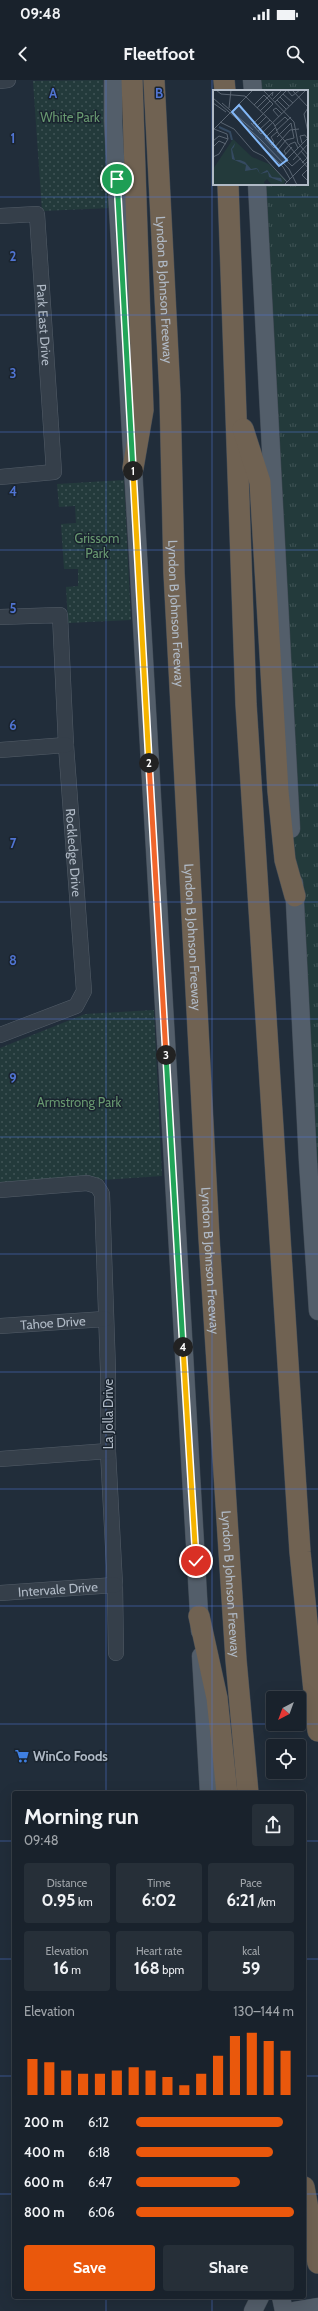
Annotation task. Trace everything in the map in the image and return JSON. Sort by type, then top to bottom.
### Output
[{"type":"highway","points":[[132,80],[143,410],[133,468]]},
{"type":"highway","name":"Lyndon B Johnson Freeway","points":[[154,80],[170,395],[174,573],[209,1238],[236,1660],[248,1791]]},
{"type":"highway","points":[[224,80],[225,90]]},
{"type":"highway","points":[[228,185],[246,704],[299,1536],[318,1731]]},
{"type":"highway","points":[[235,404],[260,482],[278,791],[285,860],[295,896]]},
{"type":"highway","points":[[199,1616],[217,1698],[227,1791]]},
{"type":"highway","points":[[306,2198],[318,2263]]},
{"type":"main road","points":[[113,80],[113,122],[209,1791]]},
{"type":"main road","points":[[252,80],[253,90]]},
{"type":"main road","points":[[258,185],[278,604],[295,896],[308,1162],[318,1311]]},
{"type":"main road","points":[[253,2311],[259,2299]]},
{"type":"main road","points":[[281,2299],[284,2311]]},
{"type":"main road","points":[[294,2311],[318,2307]]},
{"type":"street","points":[[0,81],[8,80]]},
{"type":"street","name":"Park East Drive","points":[[0,216],[37,214],[54,472],[0,477]]},
{"type":"street","name":"Rockledge Drive","points":[[0,617],[60,615],[66,745],[84,991],[76,1006],[0,1035]]},
{"type":"street","points":[[0,750],[66,745]]},
{"type":"street","name":"La Jolla Drive","points":[[0,1190],[87,1183],[97,1186],[102,1194],[105,1318],[108,1370],[108,1451],[116,1585],[116,1653]]},
{"type":"street","name":"Tahoe Drive","points":[[0,1326],[105,1318]]},
{"type":"street","points":[[0,1459],[108,1451]]},
{"type":"street","name":"Intervale Drive","points":[[0,1593],[116,1585]]},
{"type":"green space","name":"White Park","points":[[103,80],[111,208],[42,211],[33,81]]},
{"type":"green space","points":[[248,80],[318,80],[318,1329],[253,185],[308,185],[308,90],[248,90]]},
{"type":"green space","name":"Grissom Park","points":[[124,480],[131,620],[68,623],[66,587],[78,586],[78,569],[64,569],[61,524],[76,523],[75,506],[59,507],[57,484]]},
{"type":"green space","name":"Armstrong Park","points":[[154,1010],[162,1176],[0,1187],[0,1048],[85,1014]]},
{"type":"place","name":"WinCo Foods","points":[[22,1756]]},
{"type":"route","points":[[117,179],[180,1313],[196,1561]]}]
